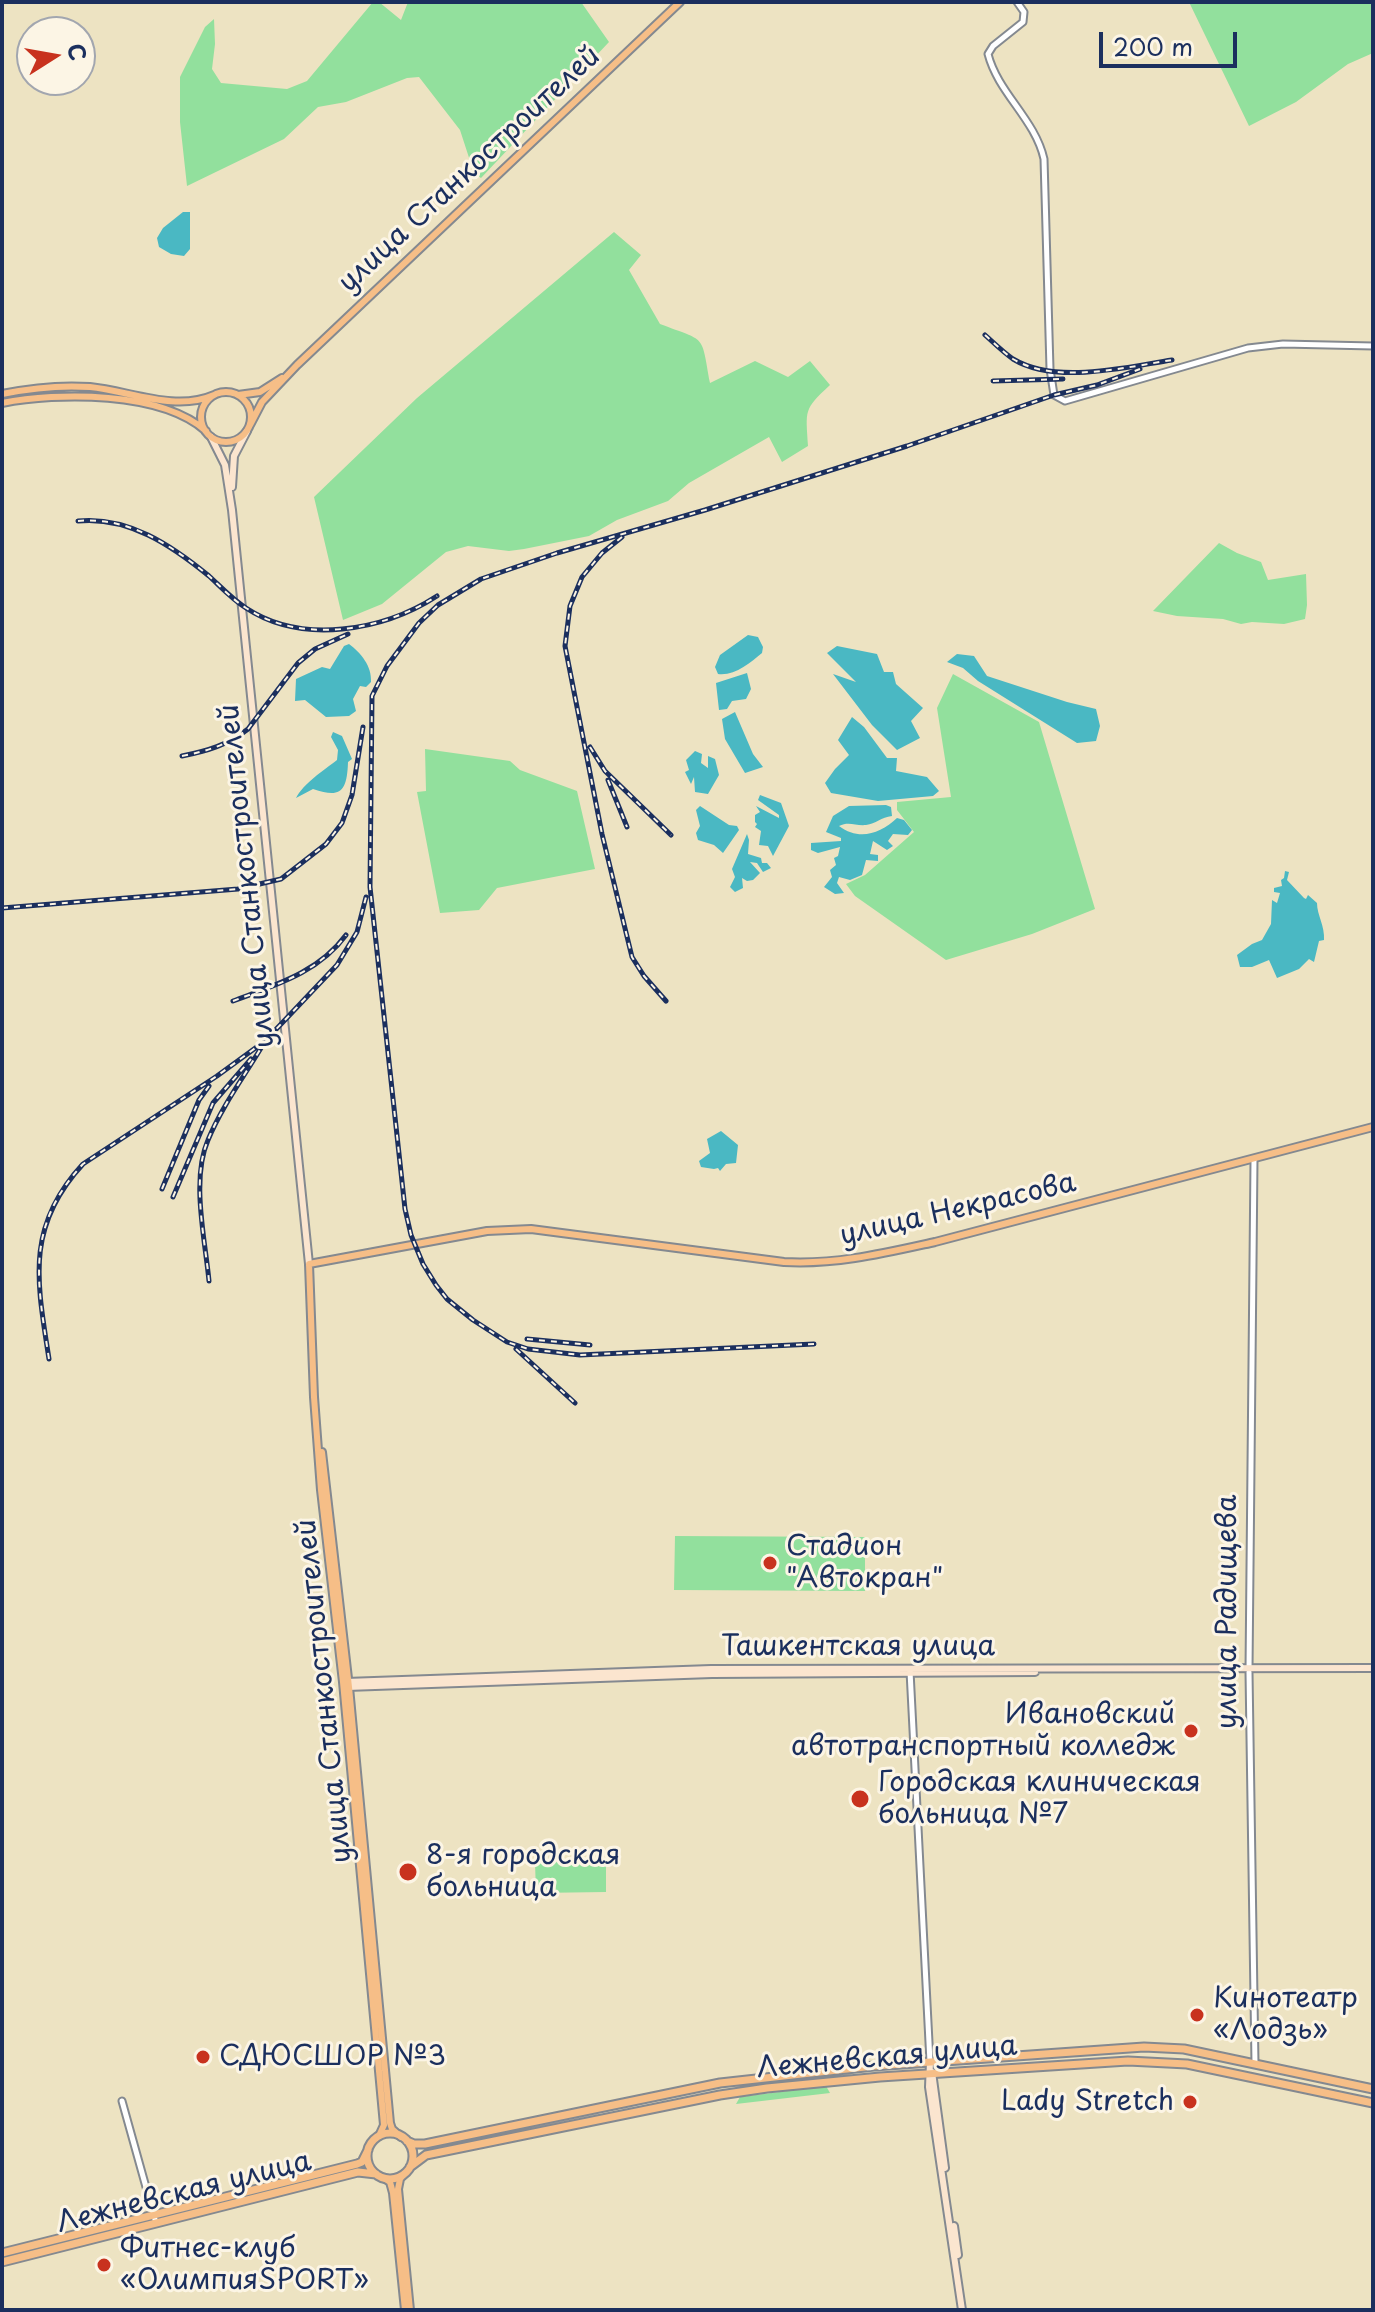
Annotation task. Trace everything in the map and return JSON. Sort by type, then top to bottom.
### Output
[{"type":"highway","name":"Лежневская улица","points":[[404,2139],[414,2144],[425,2144],[734,2081],[930,2062],[1144,2047],[1184,2049],[1373,2089]]},
{"type":"highway","name":"Лежневская улица","points":[[410,2167],[426,2155],[720,2095],[795,2085],[1128,2061],[1187,2064],[1373,2103]]},
{"type":"highway","points":[[388,2133],[404,2139],[413,2154],[410,2167],[395,2178],[380,2176],[369,2163],[368,2150],[379,2136],[388,2133]]},
{"type":"highway","name":"Лежневская улица","points":[[2,2253],[357,2164],[362,2162],[368,2150]]},
{"type":"highway","name":"Лежневская улица","points":[[2,2262],[358,2172],[380,2176]]},
{"type":"main road","name":"улица Станкостроителей","points":[[232,510],[233,462],[237,448],[262,402],[680,2]]},
{"type":"main road","name":"улица Станкостроителей","points":[[237,394],[260,392],[291,371]]},
{"type":"main road","points":[[2,394],[32,388],[89,387],[173,401],[192,401],[222,392],[237,394],[250,411],[249,428],[235,440],[227,441],[208,434],[192,419],[174,411],[89,395],[32,397],[2,403]]},
{"type":"main road","points":[[208,434],[201,415],[214,395]]},
{"type":"main road","name":"улица Станкостроителей","points":[[208,434],[225,465],[232,510],[310,1264],[325,1490],[390,2123],[404,2139]]},
{"type":"main road","name":"улица Некрасова","points":[[310,1264],[509,1229],[531,1229],[784,1262],[825,1263],[935,1242],[1373,1127]]},
{"type":"main road","name":"Ташкентская улица","points":[[346,1684],[910,1670],[1373,1670]]},
{"type":"main road","name":"улица Станкостроителей","points":[[346,1684],[384,2125],[379,2136]]},
{"type":"main road","points":[[930,2062],[964,2310]]},
{"type":"main road","points":[[404,2174],[398,2189],[407,2310]]},
{"type":"main road","points":[[380,2176],[390,2182],[393,2193],[407,2310]]},
{"type":"street","points":[[1017,2],[1024,12],[1023,22],[993,46],[988,56],[1035,132],[1044,159],[1051,386],[1054,395],[1065,401],[1248,348],[1283,344],[1373,346]]},
{"type":"street","name":"улица Радищева","points":[[1254,1160],[1249,1671],[1255,2064]]},
{"type":"street","points":[[910,1670],[930,2062]]},
{"type":"street","points":[[122,2101],[156,2223]]},
{"type":"green space","points":[[373,2],[379,2],[401,20],[408,2],[581,2],[609,42],[481,178],[474,173],[460,130],[419,77],[407,78],[346,102],[318,107],[284,139],[187,186],[180,122],[180,77],[205,27],[214,19],[212,69],[221,83],[287,89],[307,81]]},
{"type":"green space","points":[[1189,2],[1373,2],[1373,53],[1348,64],[1296,102],[1249,126]]},
{"type":"green space","points":[[614,232],[641,255],[629,270],[660,324],[694,337],[703,347],[710,383],[755,361],[788,377],[810,361],[830,385],[808,411],[808,446],[782,462],[769,437],[689,483],[668,501],[617,520],[589,536],[509,551],[468,546],[446,552],[382,604],[343,620],[314,497],[417,398]]},
{"type":"green space","points":[[1219,543],[1261,562],[1268,580],[1306,574],[1305,619],[1284,624],[1241,624],[1153,611]]},
{"type":"green space","points":[[953,674],[1039,722],[1095,909],[1032,934],[946,960],[855,896],[846,884],[865,875],[914,832],[897,810],[897,802],[951,797],[937,708]]},
{"type":"green space","points":[[425,749],[510,761],[520,770],[577,791],[595,869],[497,888],[479,910],[440,913],[417,792],[426,791]]},
{"type":"green space","name":"Стадион \"Автокран\"","points":[[675,1536],[865,1537],[865,1591],[674,1590]]},
{"type":"green space","points":[[606,1861],[606,1892],[536,1893],[535,1862]]},
{"type":"green space","points":[[826,2086],[830,2093],[736,2104],[740,2097]]},
{"type":"water","points":[[183,212],[190,212],[190,249],[184,256],[171,254],[159,247],[157,238],[163,228]]},
{"type":"water","points":[[748,635],[758,637],[763,647],[762,653],[736,671],[718,674],[715,667],[720,655]]},
{"type":"water","points":[[349,644],[365,660],[371,676],[371,682],[366,687],[360,686],[353,699],[356,711],[349,716],[326,717],[305,700],[295,701],[296,679],[322,667],[330,669],[344,646]]},
{"type":"water","points":[[837,646],[877,654],[884,672],[893,672],[896,684],[923,708],[911,721],[920,738],[897,750],[872,725],[833,674],[856,682],[827,653]]},
{"type":"water","points":[[957,654],[974,656],[987,676],[1096,709],[1100,726],[1096,741],[1077,743],[978,681],[963,668],[947,662]]},
{"type":"water","points":[[747,673],[751,689],[746,699],[732,701],[727,709],[719,710],[716,683]]},
{"type":"water","points":[[735,712],[753,754],[763,767],[745,773],[725,739],[722,719]]},
{"type":"water","points":[[852,717],[864,727],[887,758],[897,758],[896,771],[927,777],[939,791],[933,796],[878,801],[831,793],[825,783],[849,755],[838,740]]},
{"type":"water","points":[[333,732],[342,736],[352,759],[348,762],[344,787],[336,793],[313,789],[296,798],[309,782],[337,760],[338,750],[331,737]]},
{"type":"water","points":[[695,751],[702,754],[701,763],[708,768],[708,756],[715,759],[719,775],[708,794],[695,792],[694,777],[691,784],[685,772],[689,770],[686,760]]},
{"type":"water","points":[[760,795],[781,803],[789,826],[773,856],[768,846],[759,845],[761,831],[755,827],[755,815],[760,812],[756,806],[779,818],[779,815],[758,800]]},
{"type":"water","points":[[700,806],[739,830],[723,853],[714,845],[698,840],[696,833],[700,826],[696,810]]},
{"type":"water","points":[[849,806],[891,807],[892,816],[870,824],[839,826],[854,833],[869,834],[897,818],[904,820],[912,830],[908,835],[893,834],[888,841],[893,846],[887,850],[873,841],[870,854],[878,855],[878,861],[866,860],[862,875],[850,880],[839,877],[837,883],[844,893],[835,894],[824,887],[832,877],[830,870],[836,865],[834,858],[838,856],[840,847],[818,853],[811,850],[811,843],[841,841],[841,838],[826,832],[833,816]]},
{"type":"water","points":[[747,834],[748,854],[761,858],[762,863],[767,863],[771,868],[763,872],[757,863],[750,862],[760,873],[753,880],[742,878],[743,888],[735,892],[730,887],[735,877],[732,869]]},
{"type":"water","points":[[1285,871],[1289,872],[1287,880],[1304,898],[1308,895],[1317,903],[1324,940],[1319,941],[1314,962],[1309,959],[1299,969],[1277,978],[1269,960],[1252,967],[1240,967],[1237,955],[1262,940],[1271,924],[1272,900],[1277,903],[1280,893],[1274,892],[1274,888],[1282,886]]},
{"type":"water","points":[[721,1131],[738,1145],[736,1163],[726,1164],[720,1171],[718,1168],[701,1167],[699,1161],[710,1153],[707,1139]]},
{"type":"railway","points":[[985,335],[1013,359],[1050,371],[1091,372],[1172,360]]},
{"type":"railway","points":[[814,1344],[580,1355],[528,1349],[507,1342],[473,1320],[447,1299],[436,1285],[411,1235],[405,1209],[370,887],[372,696],[387,666],[419,623],[438,605],[481,579],[907,446],[1140,369]]},
{"type":"railway","points":[[993,381],[1063,379]]},
{"type":"railway","points":[[78,521],[114,523],[148,535],[195,565],[246,608],[268,620],[292,627],[317,630],[368,625],[416,608],[437,596]]},
{"type":"railway","points":[[622,537],[602,553],[582,577],[570,606],[565,646],[602,834],[632,957],[666,1001]]},
{"type":"railway","points":[[182,756],[217,747],[248,729],[298,663],[315,649],[348,634]]},
{"type":"railway","points":[[2,908],[238,889],[281,879],[326,844],[342,823],[352,795],[363,727]]},
{"type":"railway","points":[[590,747],[605,771],[671,835]]},
{"type":"railway","points":[[608,780],[627,827]]},
{"type":"railway","points":[[49,1359],[41,1304],[40,1256],[44,1233],[64,1187],[83,1164],[265,1041],[337,965],[357,932],[366,897]]},
{"type":"railway","points":[[233,1001],[309,968],[346,935]]},
{"type":"railway","points":[[209,1281],[200,1191],[203,1156],[219,1116],[261,1048]]},
{"type":"railway","points":[[173,1197],[213,1103],[251,1059]]},
{"type":"railway","points":[[162,1189],[199,1100],[209,1086]]},
{"type":"railway","points":[[527,1339],[590,1345]]},
{"type":"railway","points":[[516,1349],[575,1403]]},
{"type":"place","name":"Стадион \"Автокран\"","points":[[770,1563]]},
{"type":"place","name":"Ивановский автотранспортный колледж","points":[[1191,1731]]},
{"type":"place","name":"Городская клиническая больница №7","points":[[860,1799]]},
{"type":"place","name":"8-я городская больница","points":[[408,1872]]},
{"type":"place","name":"Кинотеатр «Лодзь»","points":[[1197,2015]]},
{"type":"place","name":"СДЮСШОР №3","points":[[203,2057]]},
{"type":"place","name":"Lady Stretch","points":[[1190,2102]]},
{"type":"place","name":"Фитнес-клуб «ОлимпияSPORT»","points":[[104,2265]]}]
